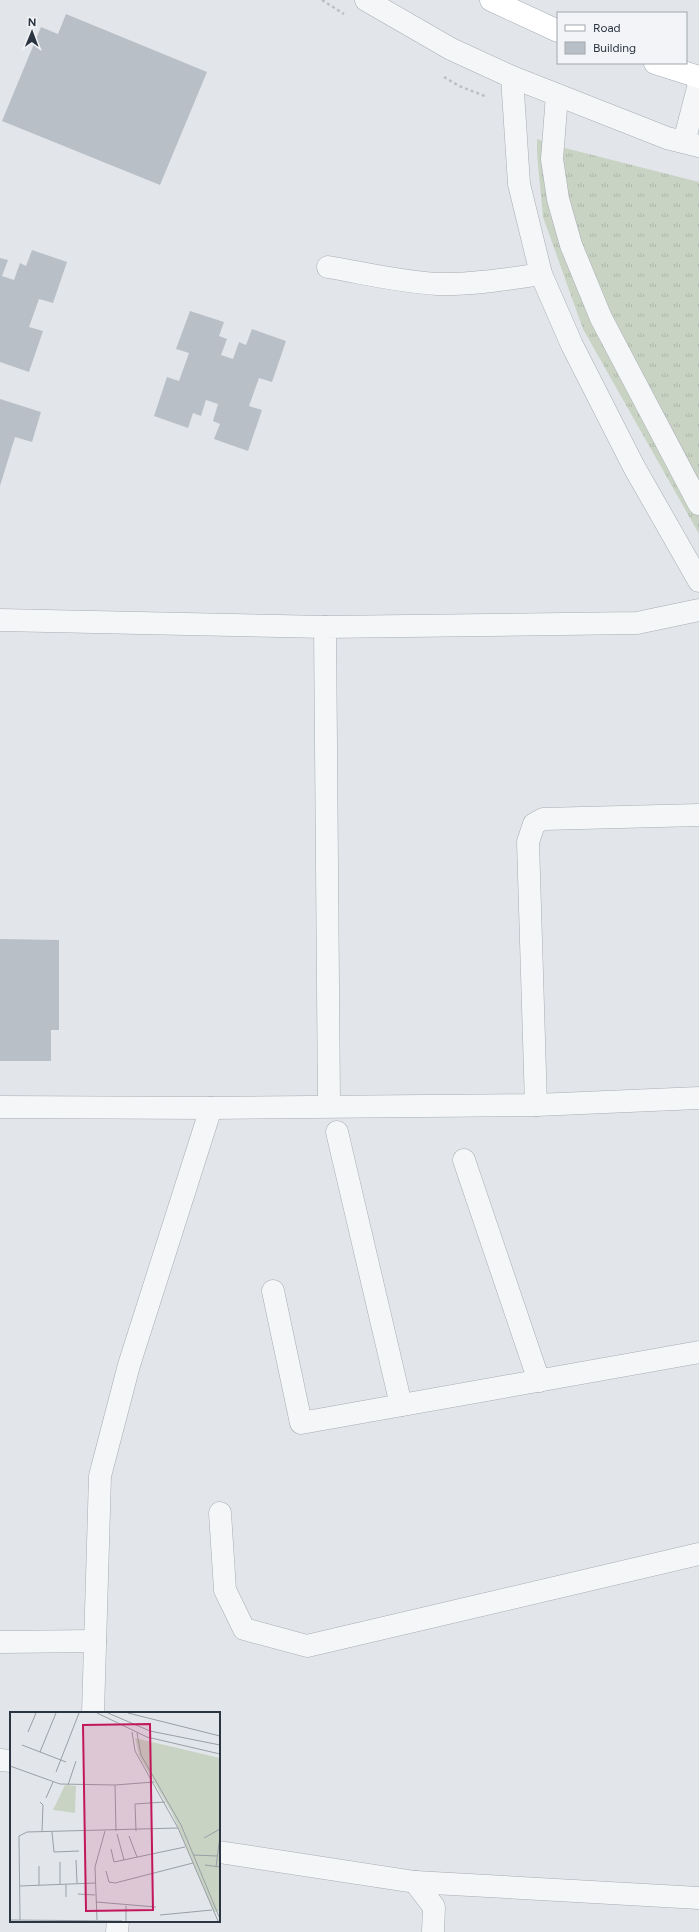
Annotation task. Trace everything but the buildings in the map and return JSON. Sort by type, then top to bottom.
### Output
[{"type":"main road","points":[[491,0],[557,31]]},
{"type":"main road","points":[[659,64],[699,77]]},
{"type":"street","points":[[366,0],[451,49],[512,77],[667,138],[691,144],[699,84]]},
{"type":"street","points":[[512,77],[519,184],[540,274],[572,345],[634,466],[699,581]]},
{"type":"street","points":[[557,95],[552,159],[558,199],[571,245],[601,318],[699,504]]},
{"type":"street","points":[[328,267],[397,279],[438,284],[501,280],[540,274]]},
{"type":"street","points":[[0,620],[325,627],[637,622],[699,610]]},
{"type":"street","points":[[325,627],[329,1106]]},
{"type":"street","points":[[536,1105],[528,842],[534,824],[543,819],[699,815]]},
{"type":"street","points":[[0,1107],[211,1108],[536,1105],[699,1098]]},
{"type":"street","points":[[93,1712],[100,1476],[129,1365],[211,1108]]},
{"type":"street","points":[[336,1132],[402,1405]]},
{"type":"street","points":[[464,1160],[539,1381]]},
{"type":"street","points":[[273,1291],[301,1423],[699,1352]]},
{"type":"street","points":[[220,1513],[225,1590],[244,1629],[307,1646],[699,1554]]},
{"type":"street","points":[[0,1642],[95,1641]]},
{"type":"street","points":[[0,1760],[10,1761]]},
{"type":"street","points":[[220,1852],[415,1882],[699,1898]]},
{"type":"street","points":[[415,1882],[434,1907],[433,1932]]},
{"type":"street","points":[[117,1932],[118,1922]]},
{"type":"green space","points":[[537,139],[557,146],[699,182],[699,534],[583,329],[543,217]]}]
